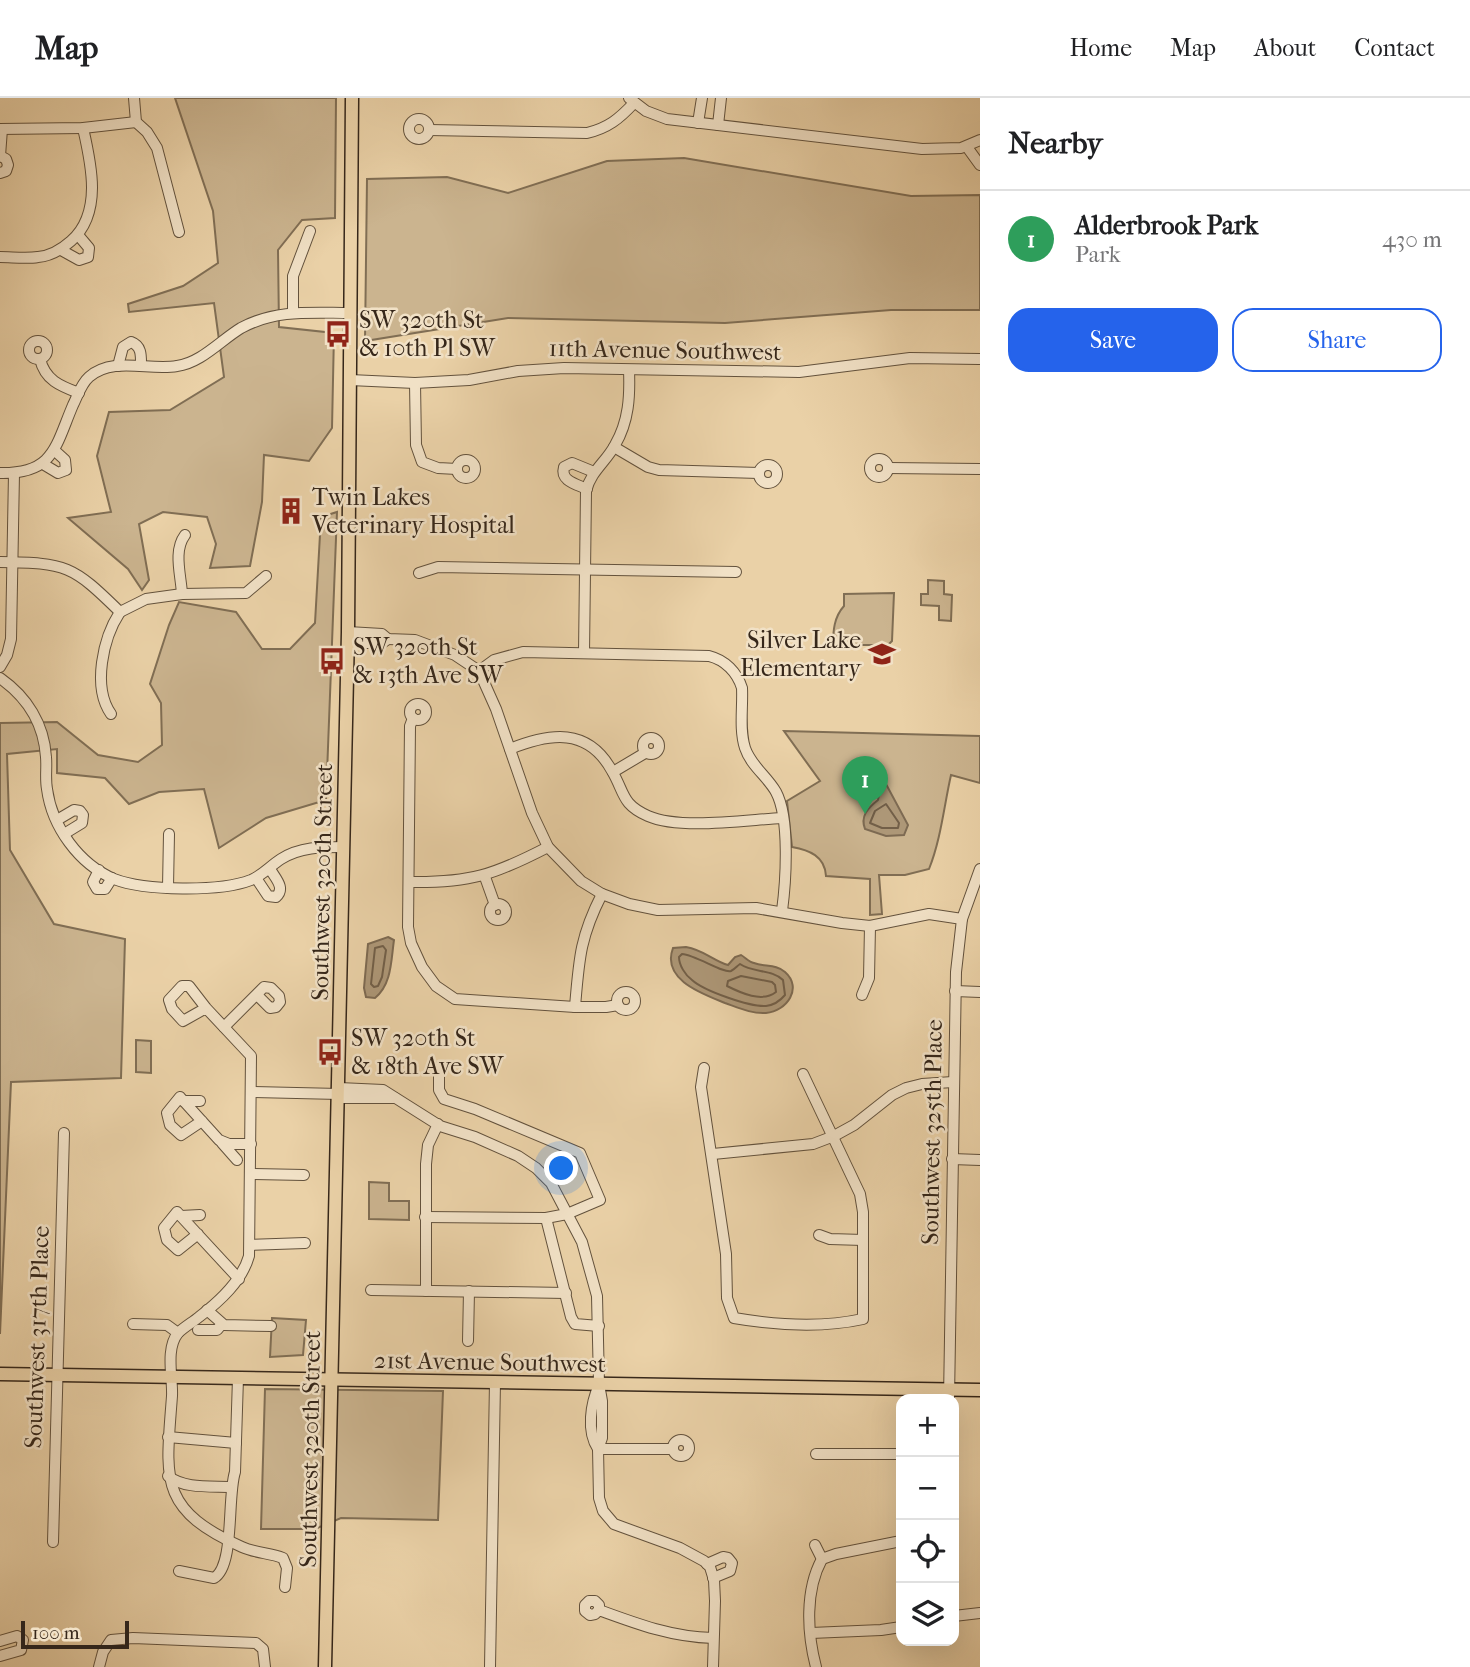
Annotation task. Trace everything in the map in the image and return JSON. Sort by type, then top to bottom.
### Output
[{"type":"main road","name":"Southwest 320th Street","points":[[326,1667],[348,638],[352,98]]},
{"type":"main road","name":"21st Avenue Southwest","points":[[0,1374],[599,1384],[949,1394],[980,1390]]},
{"type":"street","points":[[134,98],[136,122],[147,132],[157,148],[180,232]]},
{"type":"street","points":[[698,123],[702,98]]},
{"type":"street","points":[[718,125],[721,98]]},
{"type":"street","points":[[429,130],[587,133],[616,122],[632,100],[652,115],[698,123],[922,149],[974,143],[980,165]]},
{"type":"street","points":[[0,173],[6,171],[8,165],[6,159],[0,156],[1,129],[83,128],[136,122]]},
{"type":"street","points":[[0,257],[39,257],[61,250],[78,235],[89,212],[92,169],[83,128]]},
{"type":"street","points":[[293,312],[293,275],[310,231]]},
{"type":"street","points":[[61,250],[79,260],[83,261],[88,257],[89,248],[78,235]]},
{"type":"street","points":[[0,473],[14,473],[43,464],[54,450],[79,393],[91,375],[106,368],[181,366],[249,324],[271,316],[293,312],[350,313]]},
{"type":"street","points":[[118,366],[123,347],[131,342],[138,345],[141,366]]},
{"type":"street","name":"11th Avenue Southwest","points":[[350,380],[415,383],[469,380],[518,371],[564,368],[783,373],[910,358],[980,359]]},
{"type":"street","points":[[40,359],[46,375],[79,393]]},
{"type":"street","points":[[584,653],[587,489],[594,472],[614,447],[626,416],[629,370]]},
{"type":"street","points":[[415,383],[415,445],[422,462],[438,468],[457,469]]},
{"type":"street","points":[[614,447],[648,467],[659,470],[759,474]]},
{"type":"street","points":[[43,464],[58,473],[66,470],[65,460],[54,450]]},
{"type":"street","points":[[587,489],[565,479],[564,467],[572,463],[594,472]]},
{"type":"street","points":[[888,468],[980,469]]},
{"type":"street","points":[[0,667],[7,655],[11,639],[14,473]]},
{"type":"street","points":[[182,594],[179,553],[181,540],[186,535]]},
{"type":"street","points":[[0,562],[47,563],[67,568],[83,577],[120,612]]},
{"type":"street","points":[[419,573],[438,567],[736,572]]},
{"type":"street","points":[[111,714],[102,692],[103,650],[108,633],[120,612],[146,600],[182,594],[246,593],[266,576]]},
{"type":"street","points":[[348,638],[382,634],[388,639],[415,639],[455,655],[479,671],[532,813],[548,847],[581,881],[601,894],[658,910],[756,908],[870,926],[929,914],[962,919]]},
{"type":"street","points":[[479,671],[494,660],[516,653],[709,656],[719,659],[735,673],[742,688],[744,746],[755,767],[775,790],[780,803],[786,876],[782,911]]},
{"type":"street","points":[[0,678],[26,702],[41,728],[45,743],[47,790],[64,834],[77,853],[112,878],[140,886],[222,887],[256,878],[286,856],[306,849],[343,847]]},
{"type":"street","points":[[413,718],[410,726],[408,926],[417,957],[436,986],[443,993],[462,1001],[575,1007],[618,1005]]},
{"type":"street","points":[[510,749],[537,738],[568,737],[585,742],[601,756],[613,772],[620,794],[629,804],[658,820],[688,822],[782,818]]},
{"type":"street","points":[[613,772],[645,753]]},
{"type":"street","points":[[57,820],[74,810],[82,813],[82,823],[64,834]]},
{"type":"street","points":[[168,887],[169,834]]},
{"type":"street","points":[[409,882],[463,881],[485,877],[548,847]]},
{"type":"street","points":[[256,878],[268,896],[276,897],[281,887],[270,869]]},
{"type":"street","name":"Southwest 325th Place","points":[[949,1394],[956,961],[962,919],[980,869]]},
{"type":"street","points":[[99,870],[93,882],[97,889],[105,889],[112,878]]},
{"type":"street","points":[[485,877],[495,905]]},
{"type":"street","points":[[575,1007],[578,961],[583,936],[601,894]]},
{"type":"street","points":[[862,995],[869,978],[870,926]]},
{"type":"street","points":[[955,992],[980,992]]},
{"type":"street","points":[[224,1027],[257,995]]},
{"type":"street","points":[[206,1008],[251,1056],[250,1245],[246,1267],[239,1279],[178,1333],[173,1349],[171,1377],[168,1476],[172,1490],[200,1524],[252,1551],[283,1558],[287,1573],[285,1587]]},
{"type":"street","points":[[425,1217],[546,1218],[567,1214],[600,1200],[580,1153],[475,1108],[444,1099],[439,1090],[439,1066]]},
{"type":"street","points":[[704,1068],[701,1087],[726,1254],[727,1298],[734,1318],[811,1323],[863,1319],[863,1212],[860,1194],[803,1074]]},
{"type":"street","points":[[713,1154],[800,1146],[834,1136],[906,1088],[953,1082]]},
{"type":"street","points":[[251,1092],[339,1093],[377,1089],[438,1124],[518,1156],[536,1168],[551,1183],[582,1242],[597,1296],[603,1438],[598,1449],[598,1498],[603,1511],[614,1524],[680,1548],[710,1570],[715,1601],[713,1667]]},
{"type":"street","points":[[202,1121],[182,1135],[170,1125],[168,1110],[180,1097],[183,1101],[202,1121],[237,1160]]},
{"type":"street","points":[[183,1101],[200,1101]]},
{"type":"street","points":[[426,1290],[428,1145],[438,1124]]},
{"type":"street","name":"Southwest 317th Place","points":[[53,1542],[64,1133]]},
{"type":"street","points":[[219,1140],[229,1144],[251,1144]]},
{"type":"street","points":[[952,1159],[980,1160]]},
{"type":"street","points":[[250,1174],[304,1175]]},
{"type":"street","points":[[198,1234],[179,1250],[167,1240],[164,1233],[166,1225],[177,1212],[198,1234],[239,1279]]},
{"type":"street","points":[[181,1216],[200,1215]]},
{"type":"street","points":[[546,1218],[571,1317],[575,1324],[599,1326]]},
{"type":"street","points":[[819,1235],[830,1239],[863,1240]]},
{"type":"street","points":[[250,1245],[305,1243]]},
{"type":"street","points":[[370,1290],[566,1293]]},
{"type":"street","points":[[468,1341],[469,1291]]},
{"type":"street","points":[[207,1310],[222,1324],[271,1326]]},
{"type":"street","points":[[133,1324],[167,1325],[178,1333]]},
{"type":"street","points":[[198,1329],[216,1330],[222,1324]]},
{"type":"street","points":[[179,1572],[207,1579],[219,1576],[230,1541],[238,1378]]},
{"type":"street","points":[[490,1667],[495,1382]]},
{"type":"street","points":[[168,1437],[236,1443]]},
{"type":"street","points":[[598,1449],[673,1449]]},
{"type":"street","points":[[816,1454],[896,1454]]},
{"type":"street","points":[[168,1476],[174,1481],[187,1484],[231,1487]]},
{"type":"street","points":[[816,1667],[812,1652],[810,1597],[822,1559],[836,1553],[896,1542]]},
{"type":"street","points":[[814,1545],[822,1559]]},
{"type":"street","points":[[599,1610],[666,1633],[713,1638]]},
{"type":"street","points":[[959,1615],[980,1613]]},
{"type":"street","points":[[811,1633],[896,1627]]},
{"type":"street","points":[[0,1641],[17,1636],[23,1640],[21,1650],[0,1656]]},
{"type":"street","points":[[99,1667],[111,1640],[134,1638],[252,1642],[261,1645],[265,1667]]},
{"type":"shaded area","points":[[175,98],[336,98],[335,218],[302,220],[278,250],[279,327],[334,333],[332,428],[309,461],[264,455],[262,502],[250,566],[210,568],[216,544],[207,517],[163,512],[139,524],[149,580],[142,590],[128,569],[68,518],[111,512],[97,456],[109,412],[170,410],[224,377],[214,303],[129,312],[128,304],[183,286],[218,263],[213,211]]},
{"type":"shaded area","points":[[684,158],[911,196],[980,195],[980,310],[891,310],[725,323],[508,318],[365,341],[367,179],[447,177],[508,193],[607,161]]},
{"type":"shaded area","points":[[337,512],[326,800],[266,818],[219,848],[204,789],[159,792],[129,804],[105,778],[57,773],[57,749],[7,754],[10,850],[54,924],[125,939],[121,1078],[11,1082],[0,1334],[0,723],[57,722],[98,755],[138,762],[162,745],[161,703],[150,684],[179,602],[236,612],[262,649],[290,649],[315,623],[321,517]]},
{"type":"shaded area","points":[[928,580],[944,581],[944,594],[952,595],[951,621],[939,620],[939,606],[921,605],[921,594],[928,594]]},
{"type":"shaded area","points":[[894,593],[892,641],[888,645],[833,645],[835,624],[844,606],[844,594]]},
{"type":"shaded area","points":[[784,731],[980,736],[980,783],[951,775],[929,869],[905,875],[879,875],[882,914],[870,915],[870,879],[826,876],[823,863],[815,855],[792,847],[787,801],[820,781]]},
{"type":"shaded area","points":[[136,1040],[151,1041],[151,1073],[136,1072]]},
{"type":"shaded area","points":[[369,1182],[389,1183],[389,1201],[409,1201],[409,1220],[369,1219]]},
{"type":"shaded area","points":[[272,1318],[306,1320],[303,1355],[270,1357]]},
{"type":"shaded area","points":[[265,1389],[443,1391],[438,1520],[341,1518],[315,1529],[261,1529]]},
{"type":"water","points":[[881,782],[886,784],[908,825],[904,835],[886,836],[865,829],[864,816],[878,800],[877,788]]},
{"type":"water","points":[[388,937],[394,940],[388,979],[375,998],[366,997],[364,988],[368,944]]},
{"type":"water","points":[[686,947],[728,965],[741,955],[752,962],[782,969],[793,985],[790,998],[780,1008],[761,1013],[740,1009],[706,995],[686,984],[673,969],[673,948]]},
{"type":"place","name":"SW 320th St & 10th Pl SW","points":[[338,334]]},
{"type":"place","name":"Twin Lakes Veterinary Hospital","points":[[291,511]]},
{"type":"place","name":"Silver Lake Elementary","points":[[882,654]]},
{"type":"place","name":"SW 320th St & 13th Ave SW","points":[[332,661]]},
{"type":"place","name":"Alderbrook Park","points":[[865,814]]},
{"type":"place","name":"SW 320th St & 18th Ave SW","points":[[330,1052]]}]
